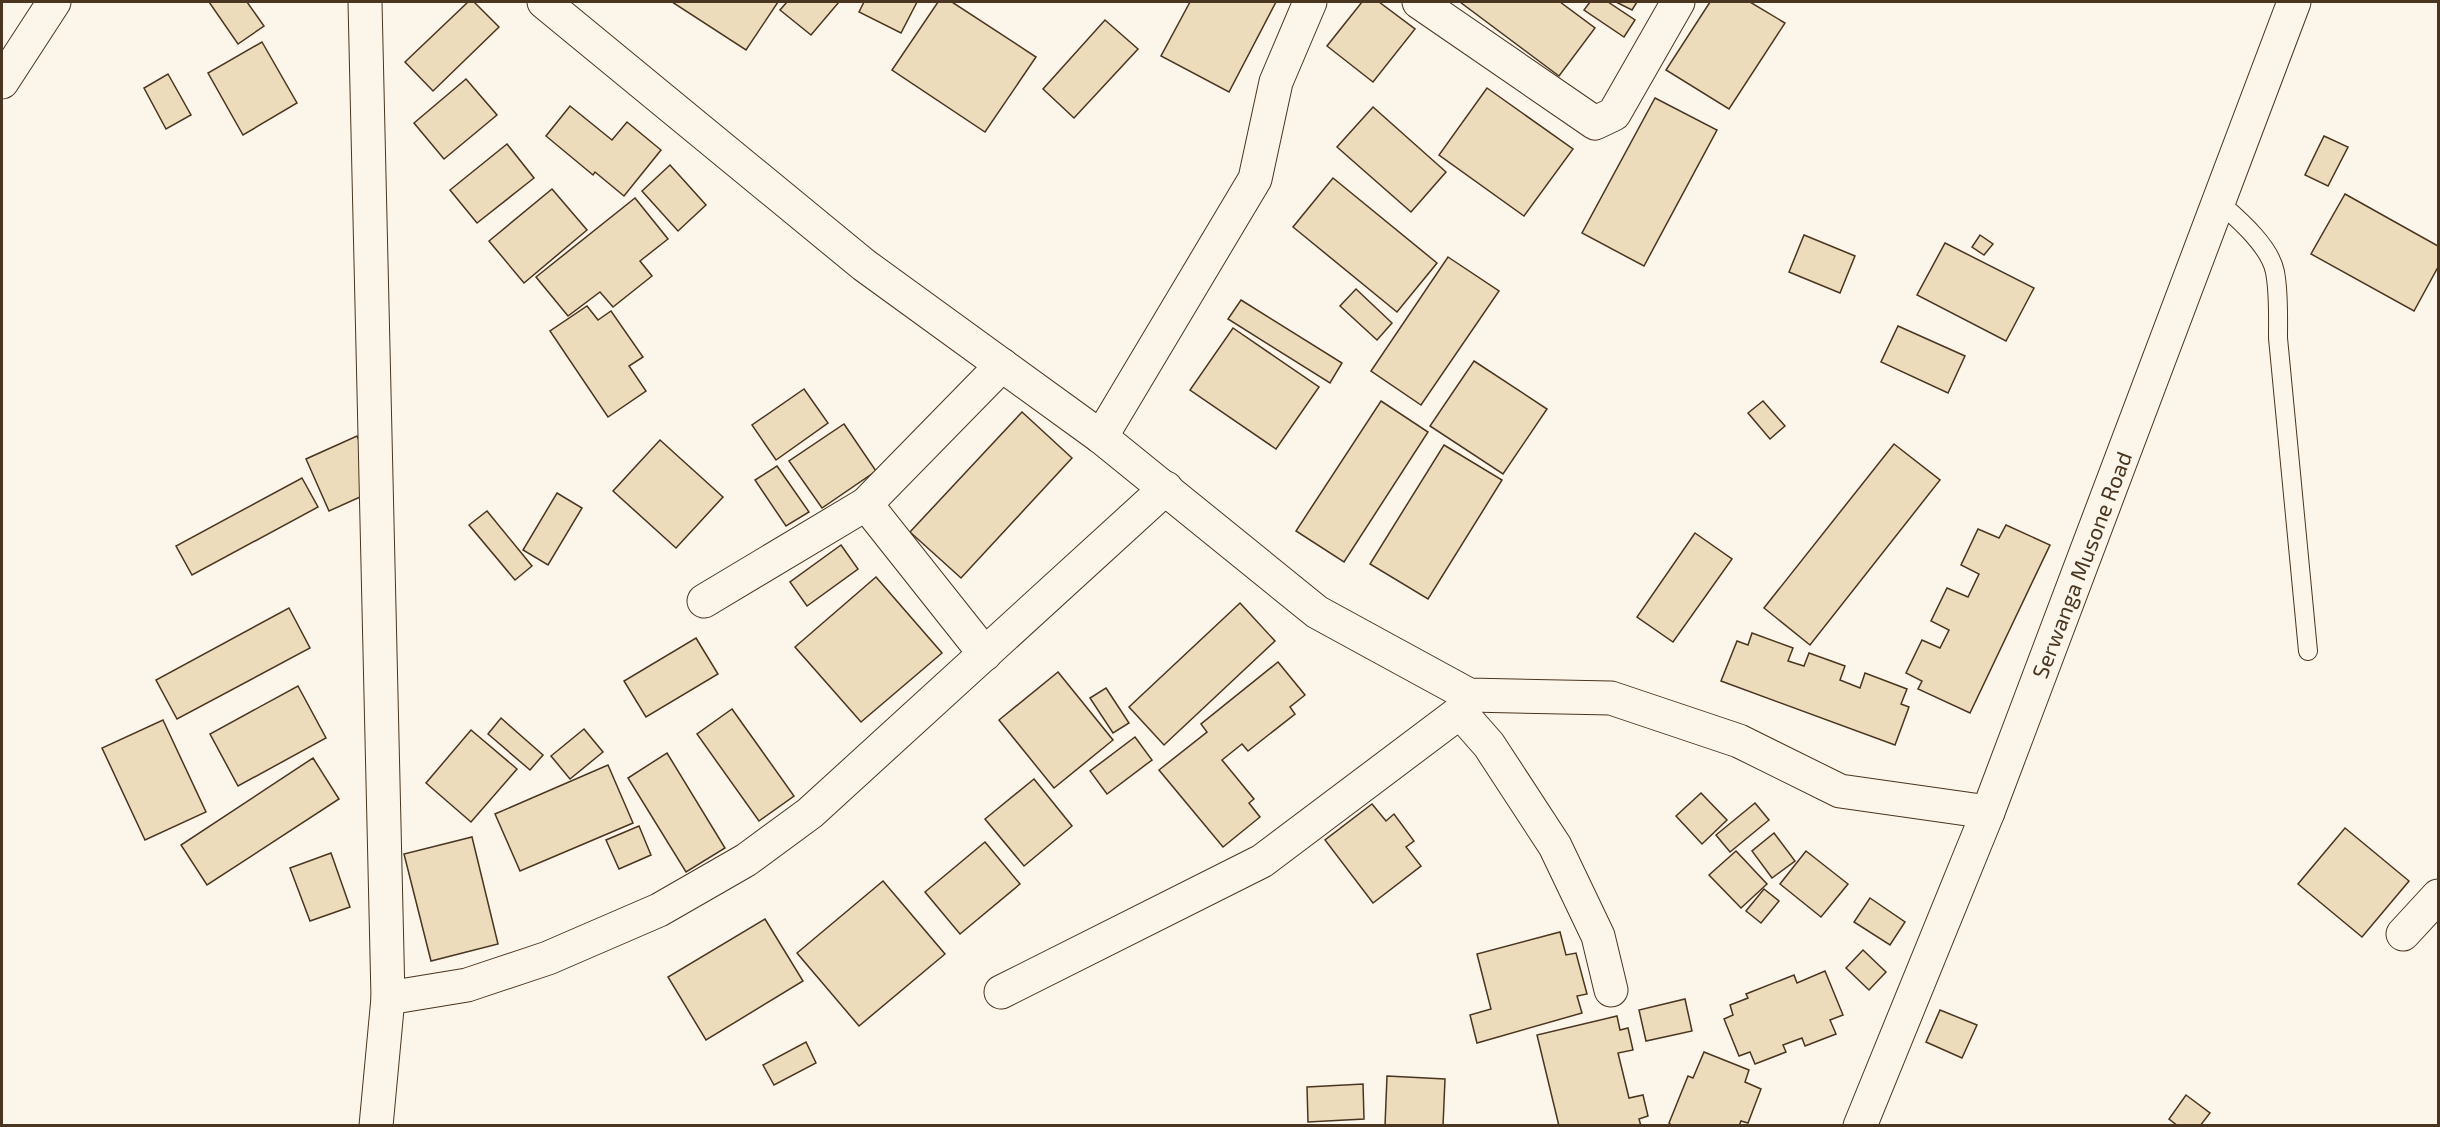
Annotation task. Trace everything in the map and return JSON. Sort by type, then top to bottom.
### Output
[{"type":"street","points":[[2,82],[54,2]]},
{"type":"street","points":[[365,2],[388,998],[376,1125]]},
{"type":"street","points":[[544,2],[864,265],[1101,437],[1317,612],[1464,703],[1555,846],[1598,936],[1611,990]]},
{"type":"street","points":[[1101,437],[1255,179],[1276,82],[1310,2]]},
{"type":"street","points":[[1419,2],[1595,123],[1614,114],[1678,2]]},
{"type":"street","name":"Serwanga Musone Road","points":[[1860,1125],[1988,812],[2220,203],[2294,2]]},
{"type":"street","points":[[704,601],[866,504],[1002,365]]},
{"type":"street","points":[[388,998],[467,985],[548,958],[659,910],[746,860],[810,813],[1166,488]]},
{"type":"street","points":[[866,504],[985,654]]},
{"type":"street","points":[[1001,992],[1262,861],[1464,703],[1611,698],[1739,741],[1840,791],[1988,812]]},
{"type":"street","points":[[2403,934],[2439,896]]},
{"type":"lane","points":[[2220,203],[2253,233],[2275,269],[2278,338],[2308,651]]},
{"type":"building","points":[[209,2],[247,2],[264,26],[238,44]]},
{"type":"building","points":[[468,2],[474,2],[499,27],[433,91],[405,62]]},
{"type":"building","points":[[672,2],[778,2],[746,50]]},
{"type":"building","points":[[787,2],[839,2],[811,35],[780,10]]},
{"type":"building","points":[[864,2],[917,2],[901,33],[859,12]]},
{"type":"building","points":[[938,2],[952,2],[1036,57],[985,132],[892,70]]},
{"type":"building","points":[[1190,2],[1276,2],[1229,92],[1161,56]]},
{"type":"building","points":[[1362,2],[1379,2],[1415,29],[1373,82],[1327,46]]},
{"type":"building","points":[[1460,2],[1560,2],[1595,28],[1559,76]]},
{"type":"building","points":[[1590,2],[1608,2],[1635,20],[1624,37],[1584,10]]},
{"type":"building","points":[[1616,2],[1637,2],[1632,10]]},
{"type":"building","points":[[1710,2],[1750,2],[1785,23],[1729,109],[1666,70]]},
{"type":"building","points":[[1105,20],[1138,49],[1074,118],[1043,89]]},
{"type":"building","points":[[262,42],[297,103],[243,135],[208,73]]},
{"type":"building","points":[[168,74],[191,115],[166,129],[144,88]]},
{"type":"building","points":[[466,79],[497,115],[444,159],[414,123]]},
{"type":"building","points":[[1487,88],[1573,149],[1524,216],[1439,155]]},
{"type":"building","points":[[1655,98],[1717,130],[1644,266],[1582,233]]},
{"type":"building","points":[[570,106],[612,140],[627,122],[661,150],[624,196],[595,172],[593,175],[546,136]]},
{"type":"building","points":[[1373,107],[1446,172],[1411,212],[1337,147]]},
{"type":"building","points":[[2324,136],[2348,147],[2328,186],[2305,175]]},
{"type":"building","points":[[507,144],[534,178],[477,223],[450,190]]},
{"type":"building","points":[[670,165],[706,205],[678,231],[642,191]]},
{"type":"building","points":[[1333,178],[1437,263],[1397,312],[1293,227]]},
{"type":"building","points":[[552,189],[587,230],[524,283],[489,241]]},
{"type":"building","points":[[2345,194],[2438,246],[2438,267],[2414,311],[2311,254]]},
{"type":"building","points":[[635,198],[668,239],[640,261],[652,276],[613,307],[600,292],[568,316],[536,277]]},
{"type":"building","points":[[1804,235],[1855,256],[1840,293],[1789,272]]},
{"type":"building","points":[[1980,235],[1993,244],[1984,255],[1972,247]]},
{"type":"building","points":[[1945,243],[2034,288],[2006,341],[1917,295]]},
{"type":"building","points":[[1448,257],[1499,291],[1421,405],[1371,371]]},
{"type":"building","points":[[1356,289],[1392,323],[1377,340],[1340,306]]},
{"type":"building","points":[[1241,300],[1342,363],[1330,383],[1228,319]]},
{"type":"building","points":[[587,306],[598,320],[611,311],[643,357],[629,366],[646,391],[608,417],[550,331]]},
{"type":"building","points":[[1898,326],[1965,356],[1948,393],[1881,362]]},
{"type":"building","points":[[1233,328],[1319,387],[1276,449],[1190,390]]},
{"type":"building","points":[[1474,361],[1547,409],[1503,474],[1430,426]]},
{"type":"building","points":[[804,389],[828,423],[776,460],[752,425]]},
{"type":"building","points":[[1381,401],[1428,432],[1344,562],[1296,531]]},
{"type":"building","points":[[1763,401],[1785,426],[1770,439],[1748,413]]},
{"type":"building","points":[[1022,412],[1072,458],[961,578],[910,532]]},
{"type":"building","points":[[844,424],[876,471],[822,508],[789,461]]},
{"type":"building","points":[[357,436],[380,488],[329,511],[306,459]]},
{"type":"building","points":[[660,440],[723,497],[676,548],[613,491]]},
{"type":"building","points":[[1894,444],[1940,480],[1810,645],[1764,608]]},
{"type":"building","points":[[1444,445],[1502,480],[1428,599],[1370,564]]},
{"type":"building","points":[[777,466],[809,512],[786,526],[755,480]]},
{"type":"building","points":[[302,478],[318,507],[192,575],[176,546]]},
{"type":"building","points":[[557,493],[582,508],[548,565],[523,550]]},
{"type":"building","points":[[487,511],[532,566],[515,580],[469,525]]},
{"type":"building","points":[[2006,525],[2050,545],[1970,713],[1918,689],[1922,681],[1906,673],[1922,640],[1940,648],[1949,630],[1931,621],[1947,588],[1968,597],[1979,574],[1961,565],[1978,529],[1999,538]]},
{"type":"building","points":[[1695,533],[1732,559],[1673,642],[1637,617]]},
{"type":"building","points":[[841,545],[858,569],[807,606],[790,582]]},
{"type":"building","points":[[876,577],[942,653],[861,722],[795,647]]},
{"type":"building","points":[[1240,603],[1275,641],[1164,745],[1129,707]]},
{"type":"building","points":[[289,608],[310,648],[177,719],[156,680]]},
{"type":"building","points":[[1752,633],[1793,648],[1788,661],[1804,666],[1809,653],[1845,666],[1840,680],[1860,688],[1865,673],[1907,689],[1901,704],[1909,707],[1895,745],[1721,681],[1737,641],[1748,645]]},
{"type":"building","points":[[696,638],[718,674],[646,717],[624,681]]},
{"type":"building","points":[[1278,662],[1305,695],[1290,707],[1295,714],[1248,751],[1242,744],[1222,760],[1254,799],[1249,803],[1260,817],[1223,847],[1159,770],[1207,732],[1201,724]]},
{"type":"building","points":[[1058,672],[1113,740],[1054,788],[999,720]]},
{"type":"building","points":[[298,686],[326,738],[238,786],[210,734]]},
{"type":"building","points":[[1106,688],[1129,723],[1113,733],[1090,698]]},
{"type":"building","points":[[732,709],[794,796],[759,821],[697,734]]},
{"type":"building","points":[[501,718],[543,755],[530,770],[488,734]]},
{"type":"building","points":[[163,720],[206,812],[145,840],[102,748]]},
{"type":"building","points":[[584,729],[603,752],[570,779],[551,756]]},
{"type":"building","points":[[471,730],[517,769],[471,822],[426,783]]},
{"type":"building","points":[[1135,737],[1152,760],[1107,794],[1090,771]]},
{"type":"building","points":[[667,753],[725,848],[686,872],[628,778]]},
{"type":"building","points":[[313,758],[339,799],[207,885],[181,845]]},
{"type":"building","points":[[608,765],[633,823],[520,871],[495,814]]},
{"type":"building","points":[[1034,779],[1072,826],[1024,866],[985,819]]},
{"type":"building","points":[[1701,793],[1727,820],[1702,844],[1676,816]]},
{"type":"building","points":[[1755,803],[1769,820],[1730,852],[1716,835]]},
{"type":"building","points":[[1372,804],[1386,821],[1394,814],[1414,841],[1406,847],[1421,866],[1373,903],[1325,840]]},
{"type":"building","points":[[639,826],[651,855],[619,869],[606,840]]},
{"type":"building","points":[[2345,828],[2409,881],[2362,937],[2298,884]]},
{"type":"building","points":[[1774,833],[1795,861],[1772,878],[1752,851]]},
{"type":"building","points":[[472,837],[498,944],[431,961],[404,854]]},
{"type":"building","points":[[985,842],[1020,884],[960,934],[925,892]]},
{"type":"building","points":[[1736,851],[1767,884],[1741,908],[1709,875]]},
{"type":"building","points":[[1806,851],[1848,884],[1821,917],[1780,884]]},
{"type":"building","points":[[331,853],[350,907],[310,921],[290,868]]},
{"type":"building","points":[[883,881],[945,954],[859,1026],[797,953]]},
{"type":"building","points":[[1764,889],[1779,901],[1761,923],[1746,911]]},
{"type":"building","points":[[1870,898],[1905,922],[1890,945],[1854,922]]},
{"type":"building","points":[[765,919],[803,981],[706,1040],[668,977]]},
{"type":"building","points":[[1560,932],[1566,955],[1576,953],[1587,994],[1577,996],[1582,1013],[1477,1043],[1470,1015],[1491,1009],[1477,954]]},
{"type":"building","points":[[1863,950],[1886,972],[1869,990],[1846,968]]},
{"type":"building","points":[[1825,971],[1843,1015],[1830,1020],[1836,1034],[1805,1046],[1802,1038],[1783,1045],[1786,1052],[1755,1064],[1750,1052],[1739,1056],[1724,1019],[1733,1015],[1730,1005],[1748,998],[1746,994],[1794,975],[1797,983]]},
{"type":"building","points":[[1685,999],[1692,1031],[1646,1041],[1639,1010]]},
{"type":"building","points":[[1940,1010],[1977,1025],[1962,1058],[1926,1042]]},
{"type":"building","points":[[1617,1016],[1620,1030],[1628,1028],[1633,1050],[1618,1053],[1629,1098],[1643,1095],[1648,1116],[1639,1119],[1641,1126],[1559,1126],[1537,1035]]},
{"type":"building","points":[[806,1042],[816,1063],[774,1085],[763,1065]]},
{"type":"building","points":[[1704,1052],[1749,1070],[1745,1082],[1761,1089],[1748,1123],[1741,1121],[1739,1126],[1672,1126],[1669,1123],[1688,1076],[1693,1078]]},
{"type":"building","points":[[1387,1076],[1445,1079],[1443,1126],[1385,1126]]},
{"type":"building","points":[[1363,1084],[1364,1119],[1308,1122],[1307,1087]]},
{"type":"building","points":[[2186,1095],[2210,1113],[2200,1126],[2178,1126],[2169,1119]]}]
